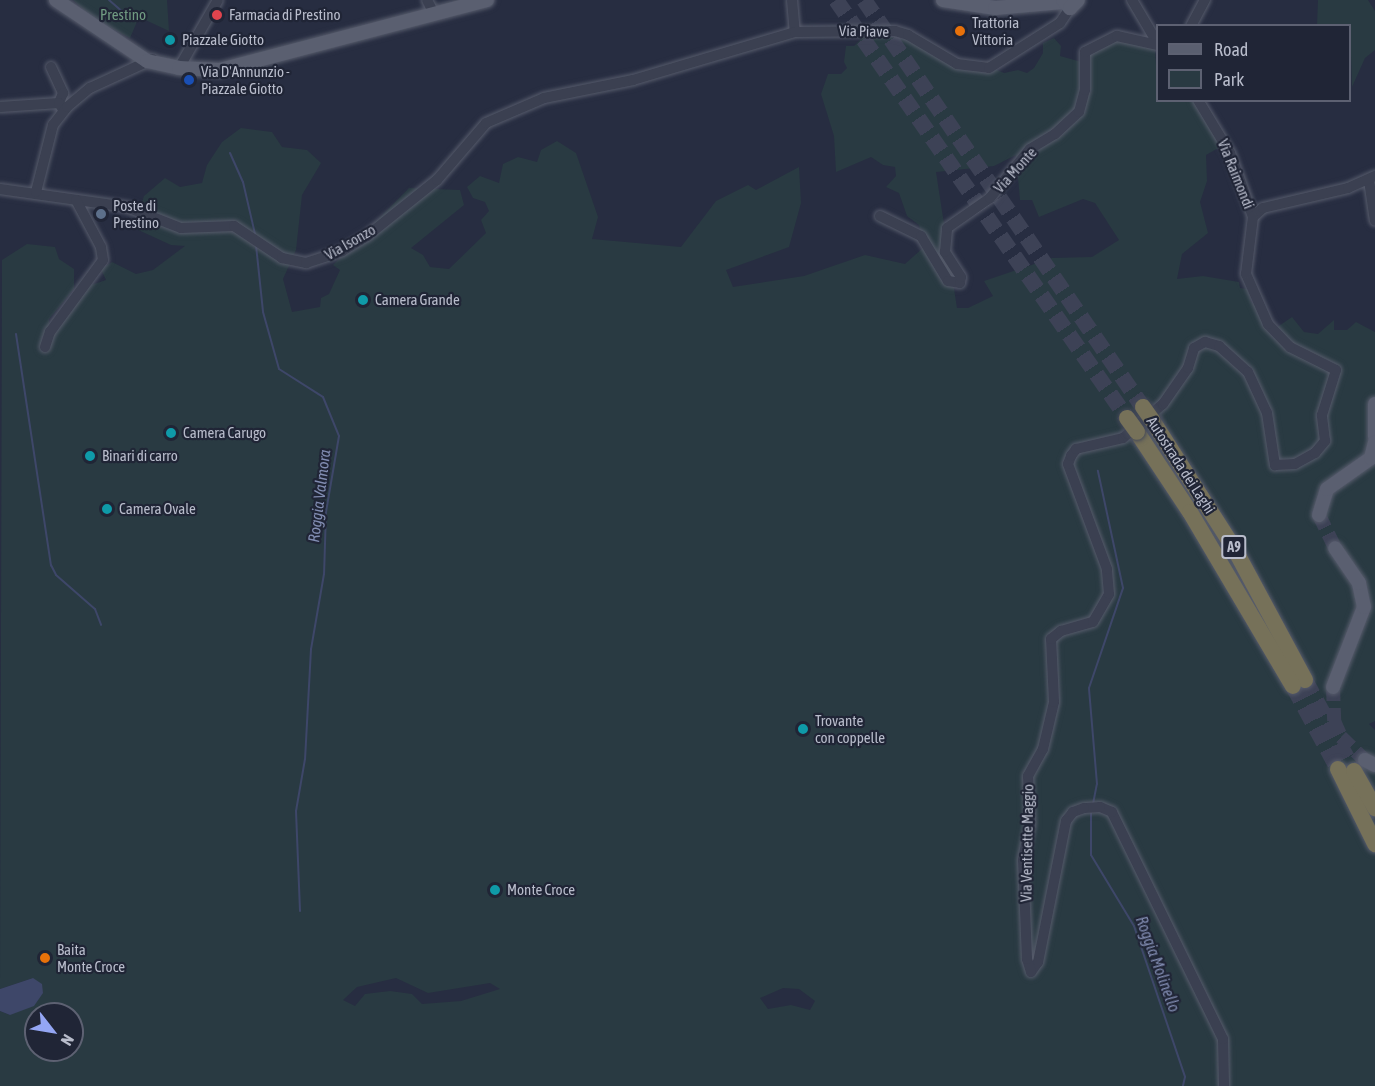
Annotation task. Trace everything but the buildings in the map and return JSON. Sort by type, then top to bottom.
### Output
[{"type":"highway","name":"Autostrada dei Laghi","points":[[1127,418],[1299,683],[1234,548],[1148,414]]},
{"type":"highway","points":[[1358,766],[1375,808]]},
{"type":"highway","points":[[1358,766],[1375,844]]},
{"type":"main road","points":[[56,0],[107,36],[137,64],[164,62]]},
{"type":"main road","points":[[107,36],[182,68],[245,67],[430,6],[487,0]]},
{"type":"main road","points":[[943,0],[987,8],[1069,3]]},
{"type":"main road","points":[[1375,404],[1375,437]]},
{"type":"main road","points":[[1319,515],[1327,489],[1371,458],[1375,442]]},
{"type":"main road","points":[[1333,687],[1364,607],[1359,583],[1335,548]]},
{"type":"street","points":[[792,0],[795,32]]},
{"type":"street","points":[[1132,0],[1156,41]]},
{"type":"street","points":[[1192,24],[1205,0]]},
{"type":"street","points":[[182,68],[220,1]]},
{"type":"street","name":"Via Piave","points":[[633,80],[795,32],[895,31],[908,35],[957,64],[978,69],[1001,63],[1066,18],[1069,3]]},
{"type":"street","name":"Via Monte","points":[[880,216],[921,236],[948,281],[960,283],[961,277],[945,252],[947,228],[990,198],[1030,149],[1055,134],[1079,112],[1085,90],[1085,52],[1117,36],[1156,44]]},
{"type":"street","points":[[0,107],[62,107],[90,88],[137,64]]},
{"type":"street","points":[[36,192],[44,150],[62,107],[63,93],[51,67]]},
{"type":"street","name":"Via Isonzo","points":[[0,189],[36,192],[127,207],[181,228],[234,226],[290,261],[319,260],[367,236],[420,194],[486,123],[544,98],[633,80]]},
{"type":"street","name":"Via Raimondi","points":[[1199,102],[1230,153],[1253,217]]},
{"type":"street","points":[[1253,217],[1263,208],[1372,178],[1375,221]]},
{"type":"street","points":[[45,347],[50,332],[103,261],[100,247],[76,200]]},
{"type":"street","name":"Via Ventisette Maggio","points":[[1224,1086],[1225,1049],[1218,1028],[1117,818],[1108,809],[1088,807],[1070,815],[1062,832],[1038,962],[1031,972],[1027,959],[1024,876],[1030,823],[1027,785],[1048,737],[1056,685],[1051,639],[1061,631],[1093,622],[1106,605],[1110,584],[1097,538],[1069,470],[1071,456],[1076,449],[1123,438],[1172,395],[1194,348],[1205,342],[1219,346],[1248,372],[1267,412],[1275,465],[1295,464],[1315,453],[1325,441],[1322,415],[1336,370],[1282,343],[1254,299],[1246,274],[1253,217]]},
{"type":"green space","name":"Prestino","points":[[73,0],[167,0],[169,31],[139,17],[130,38],[92,18]]},
{"type":"green space","points":[[1318,0],[1368,0],[1375,11],[1375,50],[1365,58],[1352,87],[1351,24],[1317,24]]},
{"type":"green space","points":[[867,33],[908,40],[952,58],[982,63],[1004,73],[1018,70],[1027,73],[1034,68],[1043,53],[1043,43],[1054,38],[1061,46],[1060,56],[1085,63],[1095,47],[1121,40],[1155,48],[1156,102],[1198,102],[1222,146],[1206,155],[1207,181],[1200,202],[1208,233],[1182,254],[1177,279],[1203,276],[1239,282],[1240,288],[1248,289],[1251,302],[1276,328],[1292,317],[1304,332],[1318,334],[1334,320],[1334,330],[1347,330],[1356,322],[1375,332],[1375,721],[1369,724],[1375,730],[1375,1086],[0,1086],[0,1011],[10,1015],[33,978],[0,989],[2,260],[27,244],[55,247],[59,259],[74,269],[74,289],[49,319],[50,340],[57,322],[91,285],[106,280],[101,269],[112,262],[136,274],[153,270],[185,246],[171,245],[134,228],[144,196],[165,178],[180,187],[202,183],[207,165],[222,142],[241,128],[272,132],[282,147],[307,150],[321,163],[302,195],[296,250],[283,279],[292,312],[320,307],[321,298],[329,294],[340,270],[333,265],[409,188],[460,190],[464,205],[411,248],[423,255],[430,267],[449,269],[486,233],[481,220],[489,211],[485,202],[473,198],[467,187],[480,176],[499,183],[503,164],[518,157],[537,162],[541,150],[557,141],[576,153],[598,217],[592,239],[681,247],[716,201],[748,185],[756,190],[799,167],[801,203],[789,247],[726,270],[733,287],[804,276],[865,255],[905,264],[924,247],[919,225],[907,216],[899,193],[886,187],[896,176],[895,167],[883,165],[871,157],[836,172],[834,136],[821,94],[828,74],[841,74],[847,68],[844,62],[846,46],[854,46]],"holes":[[[1016,155],[1020,200],[1032,200],[1039,217],[1083,199],[1095,203],[1119,240],[1092,257],[1052,258],[984,281],[993,296],[968,308],[957,308],[936,172],[994,166]],[[396,978],[428,993],[490,983],[500,989],[461,1001],[422,1004],[412,994],[390,991],[365,994],[355,1006],[343,1000],[357,987]],[[783,988],[799,989],[815,1001],[810,1010],[791,1005],[768,1009],[760,998]]]},
{"type":"water","points":[[33,978],[42,984],[43,993],[37,1002],[24,1002],[24,1010],[10,1015],[0,1011],[0,989]]},
{"type":"waterway","name":"Roggia Valmora","points":[[109,0],[133,21]]},
{"type":"waterway","name":"Roggia Valmora","points":[[230,153],[243,182],[255,234]]},
{"type":"waterway","name":"Roggia Valmora","points":[[256,245],[263,312],[279,369],[323,397],[339,436],[326,512],[324,574],[311,649],[305,759],[296,811],[300,911]]},
{"type":"waterway","points":[[16,334],[51,565],[56,575],[95,609],[101,625]]},
{"type":"waterway","name":"Roggia Molinello","points":[[1093,804],[1097,784],[1089,688],[1123,588],[1098,471]]},
{"type":"waterway","name":"Roggia Molinello","points":[[1091,812],[1091,855],[1134,926],[1185,1077],[1183,1086]]},
{"type":"tunnel","points":[[836,0],[1127,418]]},
{"type":"tunnel","points":[[864,0],[1143,407]]},
{"type":"tunnel","points":[[1319,515],[1335,548]]},
{"type":"tunnel","points":[[1305,680],[1354,771]]},
{"type":"tunnel","points":[[1293,686],[1338,769]]},
{"type":"tunnel","points":[[1333,687],[1334,721],[1341,737],[1365,760]]},
{"type":"place","name":"Farmacia di Prestino","points":[[217,15]]},
{"type":"place","name":"Trattoria Vittoria","points":[[960,31]]},
{"type":"place","name":"Piazzale Giotto","points":[[170,40]]},
{"type":"place","name":"Via D'Annunzio - Piazzale Giotto","points":[[189,80]]},
{"type":"place","name":"Poste di Prestino","points":[[101,214]]},
{"type":"place","name":"Camera Grande","points":[[363,300]]},
{"type":"place","name":"Camera Carugo","points":[[171,433]]},
{"type":"place","name":"Binari di carro","points":[[90,456]]},
{"type":"place","name":"Camera Ovale","points":[[107,509]]},
{"type":"place","name":"Trovante con coppelle","points":[[803,729]]},
{"type":"place","name":"Monte Croce","points":[[495,890]]},
{"type":"place","name":"Baita Monte Croce","points":[[45,958]]}]
